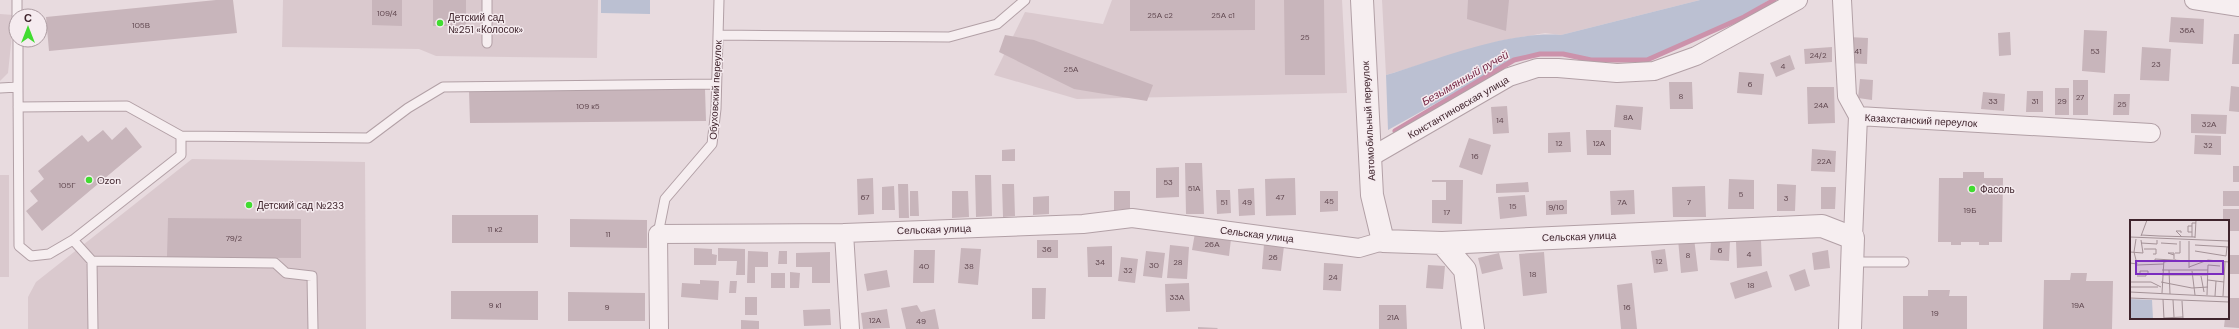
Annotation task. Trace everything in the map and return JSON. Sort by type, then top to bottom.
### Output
[{"type":"street","name":"Автомобильный переулок","points":[[1362,0],[1372,195],[1383,241]]},
{"type":"street","name":"Константиновская улица","points":[[1369,158],[1509,77],[1537,68],[1558,68],[1617,73],[1654,71],[1696,56],[1798,0]]},
{"type":"street","points":[[1842,0],[1847,96],[1858,116]]},
{"type":"street","points":[[2194,0],[2239,7]]},
{"type":"street","name":"Казахстанский переулок","points":[[1850,329],[1858,116],[2150,133]]},
{"type":"street","name":"Сельская улица","points":[[658,234],[844,233],[1084,224],[1132,218],[1360,248],[1383,241],[1442,243],[1822,226],[1853,238]]},
{"type":"street","points":[[844,233],[850,329]]},
{"type":"street","name":"Обуховский переулок","points":[[658,234],[659,329]]},
{"type":"street","points":[[1442,243],[1465,270],[1473,329]]},
{"type":"lane","points":[[487,0],[487,43]]},
{"type":"lane","name":"Обуховский переулок","points":[[658,234],[665,199],[712,144],[719,0]]},
{"type":"lane","points":[[718,35],[949,37],[997,24],[1025,0]]},
{"type":"lane","points":[[18,48],[18,246],[31,256],[49,254],[73,240],[181,155],[181,136]]},
{"type":"lane","points":[[18,107],[127,106],[181,136],[368,138],[408,108],[443,87],[716,84]]},
{"type":"lane","points":[[0,88],[18,87]]},
{"type":"lane","points":[[73,240],[92,261],[92,329]]},
{"type":"lane","points":[[92,261],[275,263],[286,273],[312,276],[313,329]]},
{"type":"lane","points":[[1852,262],[1904,262]]},
{"type":"shaded area","name":"Детский сад №251 «Колосок»","points":[[283,0],[598,0],[597,58],[436,56],[419,49],[282,47]]},
{"type":"shaded area","points":[[601,0],[650,0],[650,14],[601,13]]},
{"type":"shaded area","points":[[1112,0],[1342,0],[1347,93],[1077,99],[994,75],[1025,12],[1103,24]]},
{"type":"shaded area","points":[[1382,0],[1700,0],[1561,35],[1545,33],[1499,41],[1386,75]]},
{"type":"shaded area","points":[[1700,0],[1769,0],[1743,16],[1644,60],[1597,61],[1568,53],[1544,52],[1512,61],[1388,130],[1386,75],[1450,54],[1495,42],[1517,37],[1561,35]]},
{"type":"shaded area","points":[[0,14],[8,15],[8,48],[11,48],[8,73],[0,81]]},
{"type":"shaded area","name":"Детский сад №233","points":[[192,159],[365,162],[366,329],[28,329],[28,297],[36,282]]},
{"type":"shaded area","points":[[0,175],[9,175],[9,277],[0,277]]},
{"type":"building","points":[[216,0],[233,0],[237,33],[49,51],[48,17]]},
{"type":"building","points":[[372,0],[402,0],[402,26],[372,25]]},
{"type":"building","points":[[433,0],[466,0],[466,26],[433,26]]},
{"type":"building","points":[[1130,0],[1255,0],[1255,30],[1130,31]]},
{"type":"building","points":[[1284,0],[1324,0],[1325,75],[1285,75]]},
{"type":"building","points":[[1468,0],[1509,0],[1506,31],[1467,19]]},
{"type":"building","points":[[2171,17],[2204,19],[2203,44],[2169,42]]},
{"type":"building","points":[[2084,30],[2107,31],[2105,73],[2082,71]]},
{"type":"building","points":[[2010,32],[2011,55],[1999,56],[1998,33]]},
{"type":"building","points":[[2234,34],[2239,34],[2239,64],[2232,64]]},
{"type":"building","points":[[1005,35],[1034,40],[1153,85],[1147,101],[1074,89],[999,52]]},
{"type":"building","points":[[1848,37],[1868,38],[1867,64],[1847,63]]},
{"type":"building","points":[[1832,47],[1832,62],[1805,64],[1804,49]]},
{"type":"building","points":[[2142,47],[2171,49],[2169,81],[2140,80]]},
{"type":"building","points":[[1790,55],[1795,69],[1776,77],[1770,63]]},
{"type":"building","points":[[1739,72],[1764,74],[1762,95],[1737,93]]},
{"type":"building","points":[[1860,79],[1873,80],[1872,100],[1858,98]]},
{"type":"building","points":[[2073,80],[2088,80],[2088,115],[2073,115]]},
{"type":"building","points":[[1669,82],[1692,82],[1693,109],[1670,109]]},
{"type":"building","points":[[2231,86],[2239,87],[2239,112],[2229,111]]},
{"type":"building","points":[[1807,87],[1834,87],[1835,123],[1808,124]]},
{"type":"building","points":[[2055,88],[2069,88],[2069,115],[2055,115]]},
{"type":"building","points":[[705,89],[706,121],[470,123],[469,91]]},
{"type":"building","points":[[2027,91],[2043,91],[2043,112],[2026,112]]},
{"type":"building","points":[[1983,92],[2005,94],[2004,111],[1981,109]]},
{"type":"building","points":[[2114,94],[2130,94],[2129,115],[2113,115]]},
{"type":"building","points":[[1616,105],[1643,107],[1641,130],[1614,127]]},
{"type":"building","points":[[1507,106],[1509,133],[1493,134],[1491,107]]},
{"type":"building","points":[[2191,114],[2227,115],[2226,134],[2191,133]]},
{"type":"building","points":[[126,127],[142,147],[42,231],[26,211],[38,201],[30,191],[44,179],[38,171],[82,135],[88,142],[103,130],[112,140]]},
{"type":"building","points":[[1586,130],[1611,130],[1611,155],[1587,155]]},
{"type":"building","points":[[1570,132],[1571,152],[1548,153],[1548,133]]},
{"type":"building","points":[[2195,135],[2221,136],[2221,155],[2194,154]]},
{"type":"building","points":[[1469,138],[1491,145],[1482,175],[1459,167]]},
{"type":"building","points":[[1015,149],[1015,161],[1002,161],[1002,150]]},
{"type":"building","points":[[1812,149],[1836,151],[1835,172],[1811,171]]},
{"type":"building","points":[[1185,163],[1202,163],[1204,214],[1186,214]]},
{"type":"building","points":[[2233,166],[2239,166],[2239,182],[2233,182]]},
{"type":"building","points":[[1179,167],[1179,197],[1156,198],[1156,168]]},
{"type":"building","points":[[1963,172],[1984,172],[1984,178],[2003,178],[2002,242],[1989,242],[1989,245],[1979,245],[1979,242],[1961,242],[1961,245],[1951,245],[1951,242],[1938,242],[1939,178],[1963,178]]},
{"type":"building","points":[[975,175],[991,175],[992,216],[976,217]]},
{"type":"building","points":[[873,178],[874,214],[858,215],[857,179]]},
{"type":"building","points":[[1295,178],[1296,215],[1266,216],[1265,179]]},
{"type":"building","points":[[1729,179],[1754,180],[1754,209],[1728,209]]},
{"type":"building","points":[[1432,180],[1463,180],[1462,224],[1432,223],[1432,200],[1446,200],[1446,182],[1432,182]]},
{"type":"building","points":[[1528,182],[1529,192],[1496,193],[1496,184]]},
{"type":"building","points":[[898,184],[908,184],[909,218],[899,218]]},
{"type":"building","points":[[1002,184],[1014,184],[1015,216],[1003,217]]},
{"type":"building","points":[[1777,184],[1796,185],[1795,211],[1777,211]]},
{"type":"building","points":[[894,186],[895,210],[882,210],[882,187]]},
{"type":"building","points":[[1705,186],[1706,217],[1673,217],[1672,187]]},
{"type":"building","points":[[1821,187],[1836,187],[1835,209],[1821,209]]},
{"type":"building","points":[[1254,188],[1255,215],[1239,216],[1238,189]]},
{"type":"building","points":[[1216,190],[1230,190],[1231,213],[1217,214]]},
{"type":"building","points":[[1634,190],[1635,214],[1611,215],[1610,191]]},
{"type":"building","points":[[910,191],[918,191],[919,216],[910,216]]},
{"type":"building","points":[[952,191],[968,191],[969,217],[952,218]]},
{"type":"building","points":[[1114,191],[1130,191],[1130,209],[1114,210]]},
{"type":"building","points":[[1320,191],[1338,191],[1338,211],[1320,212]]},
{"type":"building","points":[[2223,191],[2239,191],[2239,206],[2223,206]]},
{"type":"building","points":[[1525,195],[1527,216],[1500,219],[1498,197]]},
{"type":"building","points":[[1049,196],[1049,214],[1033,215],[1033,197]]},
{"type":"building","points":[[1567,200],[1567,214],[1546,215],[1546,201]]},
{"type":"building","points":[[2223,209],[2239,209],[2239,231],[2229,231],[2229,220],[2223,220]]},
{"type":"building","points":[[452,215],[538,215],[538,243],[452,243]]},
{"type":"building","points":[[168,218],[301,219],[301,258],[167,257]]},
{"type":"building","points":[[570,219],[647,220],[647,248],[570,247]]},
{"type":"building","points":[[1195,233],[1231,239],[1229,256],[1192,250]]},
{"type":"building","points":[[1694,238],[1698,271],[1681,273],[1678,239]]},
{"type":"building","points":[[1037,240],[1058,240],[1058,258],[1037,258]]},
{"type":"building","points":[[1711,240],[1730,240],[1729,261],[1710,260]]},
{"type":"building","points":[[1761,240],[1762,266],[1737,268],[1736,241]]},
{"type":"building","points":[[1264,244],[1284,246],[1281,271],[1262,269]]},
{"type":"building","points":[[1170,245],[1189,247],[1187,279],[1167,278]]},
{"type":"building","points":[[1112,246],[1112,277],[1088,277],[1087,247]]},
{"type":"building","points":[[694,248],[712,249],[712,254],[717,255],[716,265],[694,265]]},
{"type":"building","points":[[718,248],[745,249],[745,275],[736,275],[737,261],[718,261]]},
{"type":"building","points":[[961,248],[981,249],[978,285],[958,283]]},
{"type":"building","points":[[1665,249],[1668,271],[1654,273],[1651,251]]},
{"type":"building","points":[[914,250],[935,250],[934,283],[913,283]]},
{"type":"building","points":[[1828,250],[1830,268],[1814,270],[1812,253]]},
{"type":"building","points":[[748,251],[768,252],[768,267],[755,267],[755,283],[747,283]]},
{"type":"building","points":[[779,251],[787,251],[787,264],[778,264]]},
{"type":"building","points":[[1146,251],[1165,253],[1162,278],[1143,276]]},
{"type":"building","points":[[830,252],[830,283],[812,283],[812,267],[796,267],[796,253]]},
{"type":"building","points":[[1544,252],[1547,293],[1523,296],[1519,254]]},
{"type":"building","points":[[1499,253],[1503,269],[1482,274],[1478,258]]},
{"type":"building","points":[[2229,255],[2239,255],[2239,274],[2229,274]]},
{"type":"building","points":[[1121,257],[1138,259],[1135,283],[1118,281]]},
{"type":"building","points":[[1324,263],[1343,264],[1341,291],[1323,290]]},
{"type":"building","points":[[1428,265],[1445,266],[1443,289],[1426,288]]},
{"type":"building","points":[[1805,269],[1810,286],[1795,291],[1789,275]]},
{"type":"building","points":[[887,270],[890,287],[867,291],[864,274]]},
{"type":"building","points":[[1767,271],[1772,287],[1735,299],[1730,283]]},
{"type":"building","points":[[790,272],[800,273],[799,288],[790,288]]},
{"type":"building","points":[[771,273],[785,273],[785,288],[771,288]]},
{"type":"building","points":[[2071,273],[2087,273],[2086,281],[2113,281],[2112,329],[2043,329],[2044,280],[2070,280]]},
{"type":"building","points":[[700,280],[719,281],[718,300],[681,297],[682,283],[700,284]]},
{"type":"building","points":[[730,281],[737,281],[736,293],[729,293]]},
{"type":"building","points":[[1189,283],[1190,311],[1166,312],[1165,284]]},
{"type":"building","points":[[1632,283],[1637,329],[1621,329],[1617,285]]},
{"type":"building","points":[[1032,288],[1046,288],[1045,319],[1032,319]]},
{"type":"building","points":[[1928,290],[1950,290],[1949,296],[1967,296],[1967,329],[1903,329],[1903,296],[1928,296]]},
{"type":"building","points":[[451,291],[538,291],[538,320],[451,319]]},
{"type":"building","points":[[568,292],[645,293],[645,321],[568,321]]},
{"type":"building","points":[[745,297],[757,297],[757,315],[745,315]]},
{"type":"building","points":[[2229,298],[2239,298],[2239,328],[2224,327],[2225,319],[2229,319]]},
{"type":"building","points":[[917,305],[921,312],[935,309],[939,329],[906,329],[901,308]]},
{"type":"building","points":[[1379,305],[1406,305],[1407,329],[1379,329]]},
{"type":"building","points":[[830,309],[831,325],[804,326],[803,310]]},
{"type":"building","points":[[887,309],[890,328],[863,329],[861,313]]},
{"type":"building","points":[[741,320],[759,321],[759,329],[741,329]]},
{"type":"building","points":[[1198,327],[1218,328],[1198,329]]},
{"type":"waterway","name":"Безымянный ручей","points":[[1395,131],[1514,60],[1540,54],[1563,54],[1591,60],[1647,60],[1744,17],[1774,0]]},
{"type":"place","name":"Детский сад №251 «Колосок»","points":[[440,23]]},
{"type":"place","name":"Ozon","points":[[89,180]]},
{"type":"place","name":"Фасоль","points":[[1972,189]]},
{"type":"place","name":"Детский сад №233","points":[[249,205]]}]
